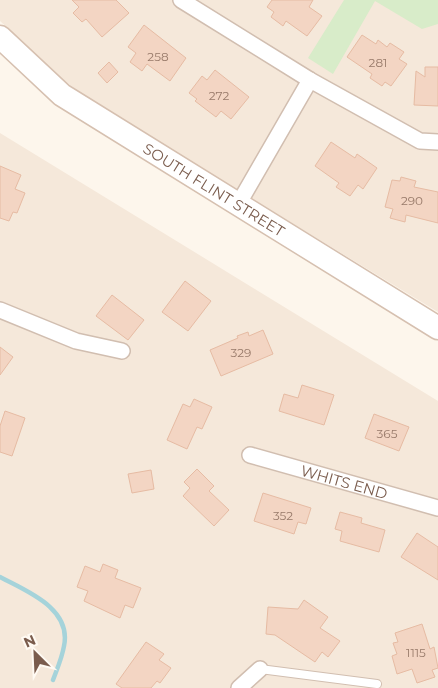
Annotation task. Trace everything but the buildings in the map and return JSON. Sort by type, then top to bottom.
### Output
[{"type":"main road","name":"SOUTH FLINT STREET","points":[[2,42],[62,94],[438,328]]},
{"type":"street","points":[[181,0],[310,80],[420,141],[438,142]]},
{"type":"street","points":[[239,203],[310,80]]},
{"type":"street","points":[[0,310],[76,341],[122,351]]},
{"type":"street","name":"WHITS END","points":[[250,455],[438,508]]},
{"type":"street","points":[[239,688],[260,669]]},
{"type":"lane","points":[[260,669],[376,684]]},
{"type":"shaded area","points":[[0,0],[438,0],[438,312],[90,100],[65,81],[0,21]]},
{"type":"shaded area","points":[[0,133],[438,401],[438,688],[0,688]]},
{"type":"green space","points":[[344,0],[438,0],[438,24],[422,29],[375,1],[333,74],[308,58]]},
{"type":"waterway","points":[[0,577],[45,602],[61,621],[65,633],[64,646],[53,680]]}]
